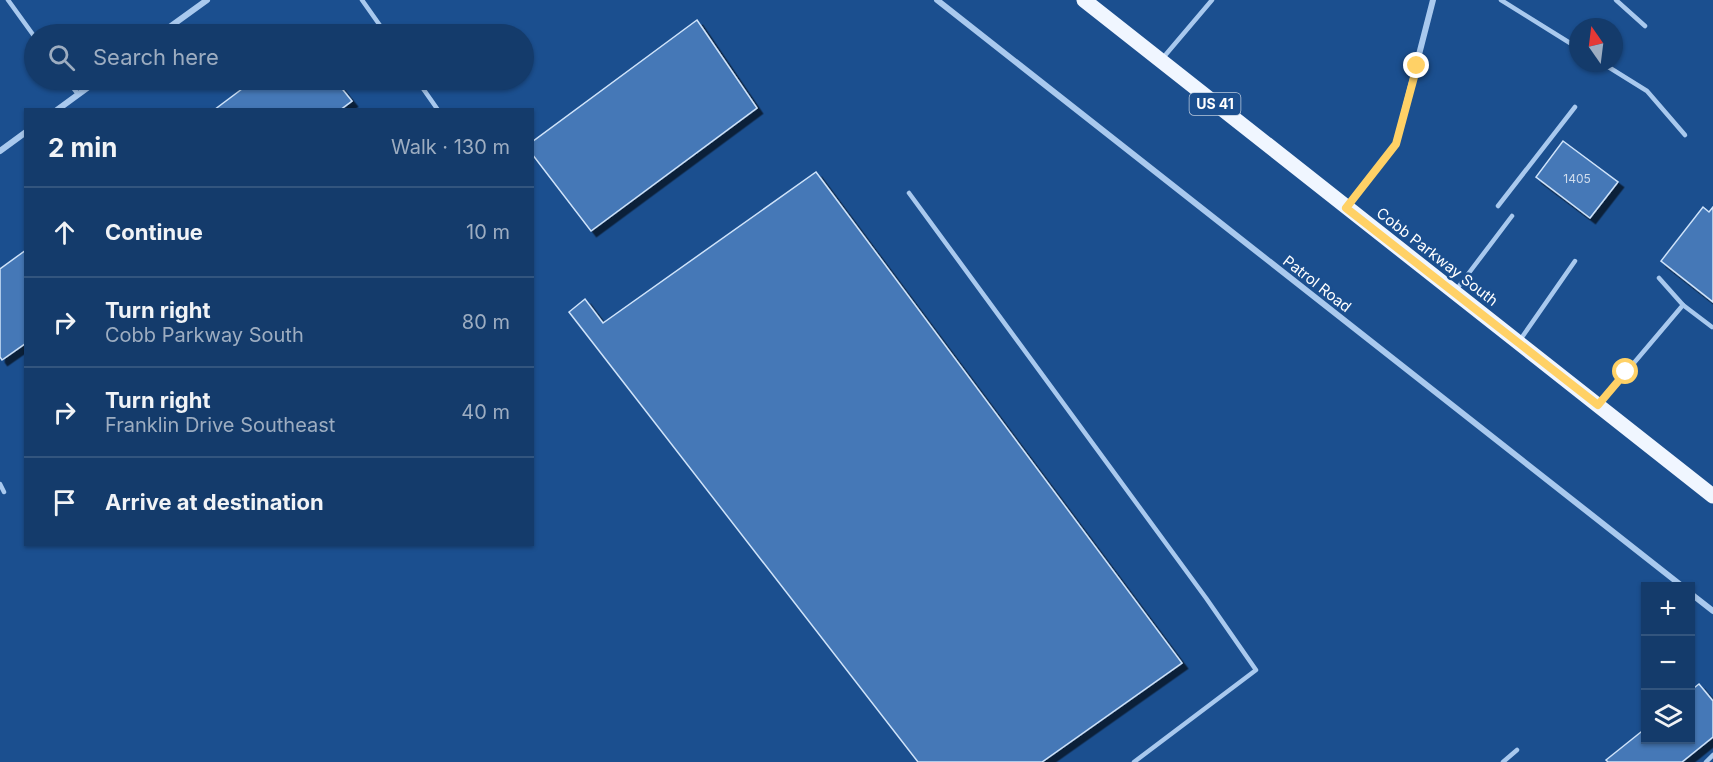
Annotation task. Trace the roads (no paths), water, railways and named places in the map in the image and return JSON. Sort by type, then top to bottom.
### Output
[{"type":"main road","name":"Cobb Parkway South","points":[[1084,0],[1713,496]]},
{"type":"street","points":[[174,24],[207,0]]},
{"type":"street","name":"Patrol Road","points":[[937,0],[1677,582]]},
{"type":"street","points":[[1346,208],[1396,144],[1433,0]]},
{"type":"street","points":[[60,108],[84,90]]},
{"type":"street","points":[[0,151],[24,133]]},
{"type":"street","points":[[1695,597],[1713,611]]},
{"type":"lane","points":[[8,0],[25,24]]},
{"type":"lane","points":[[362,0],[379,24]]},
{"type":"lane","points":[[1160,61],[1212,0]]},
{"type":"lane","points":[[1501,0],[1569,42]]},
{"type":"lane","points":[[1616,0],[1645,26]]},
{"type":"lane","points":[[1616,72],[1647,91],[1685,135]]},
{"type":"lane","points":[[75,90],[78,94]]},
{"type":"lane","points":[[424,90],[437,108]]},
{"type":"lane","points":[[1498,206],[1575,107]]},
{"type":"lane","points":[[909,193],[1206,598],[1256,670],[1134,762]]},
{"type":"lane","points":[[1454,293],[1512,216]]},
{"type":"lane","points":[[1518,343],[1575,261]]},
{"type":"lane","points":[[1659,278],[1683,305],[1712,327]]},
{"type":"lane","points":[[1598,405],[1683,305]]},
{"type":"lane","points":[[0,484],[4,492]]},
{"type":"lane","points":[[1503,762],[1517,750]]},
{"type":"lane","points":[[1706,762],[1713,755]]}]
